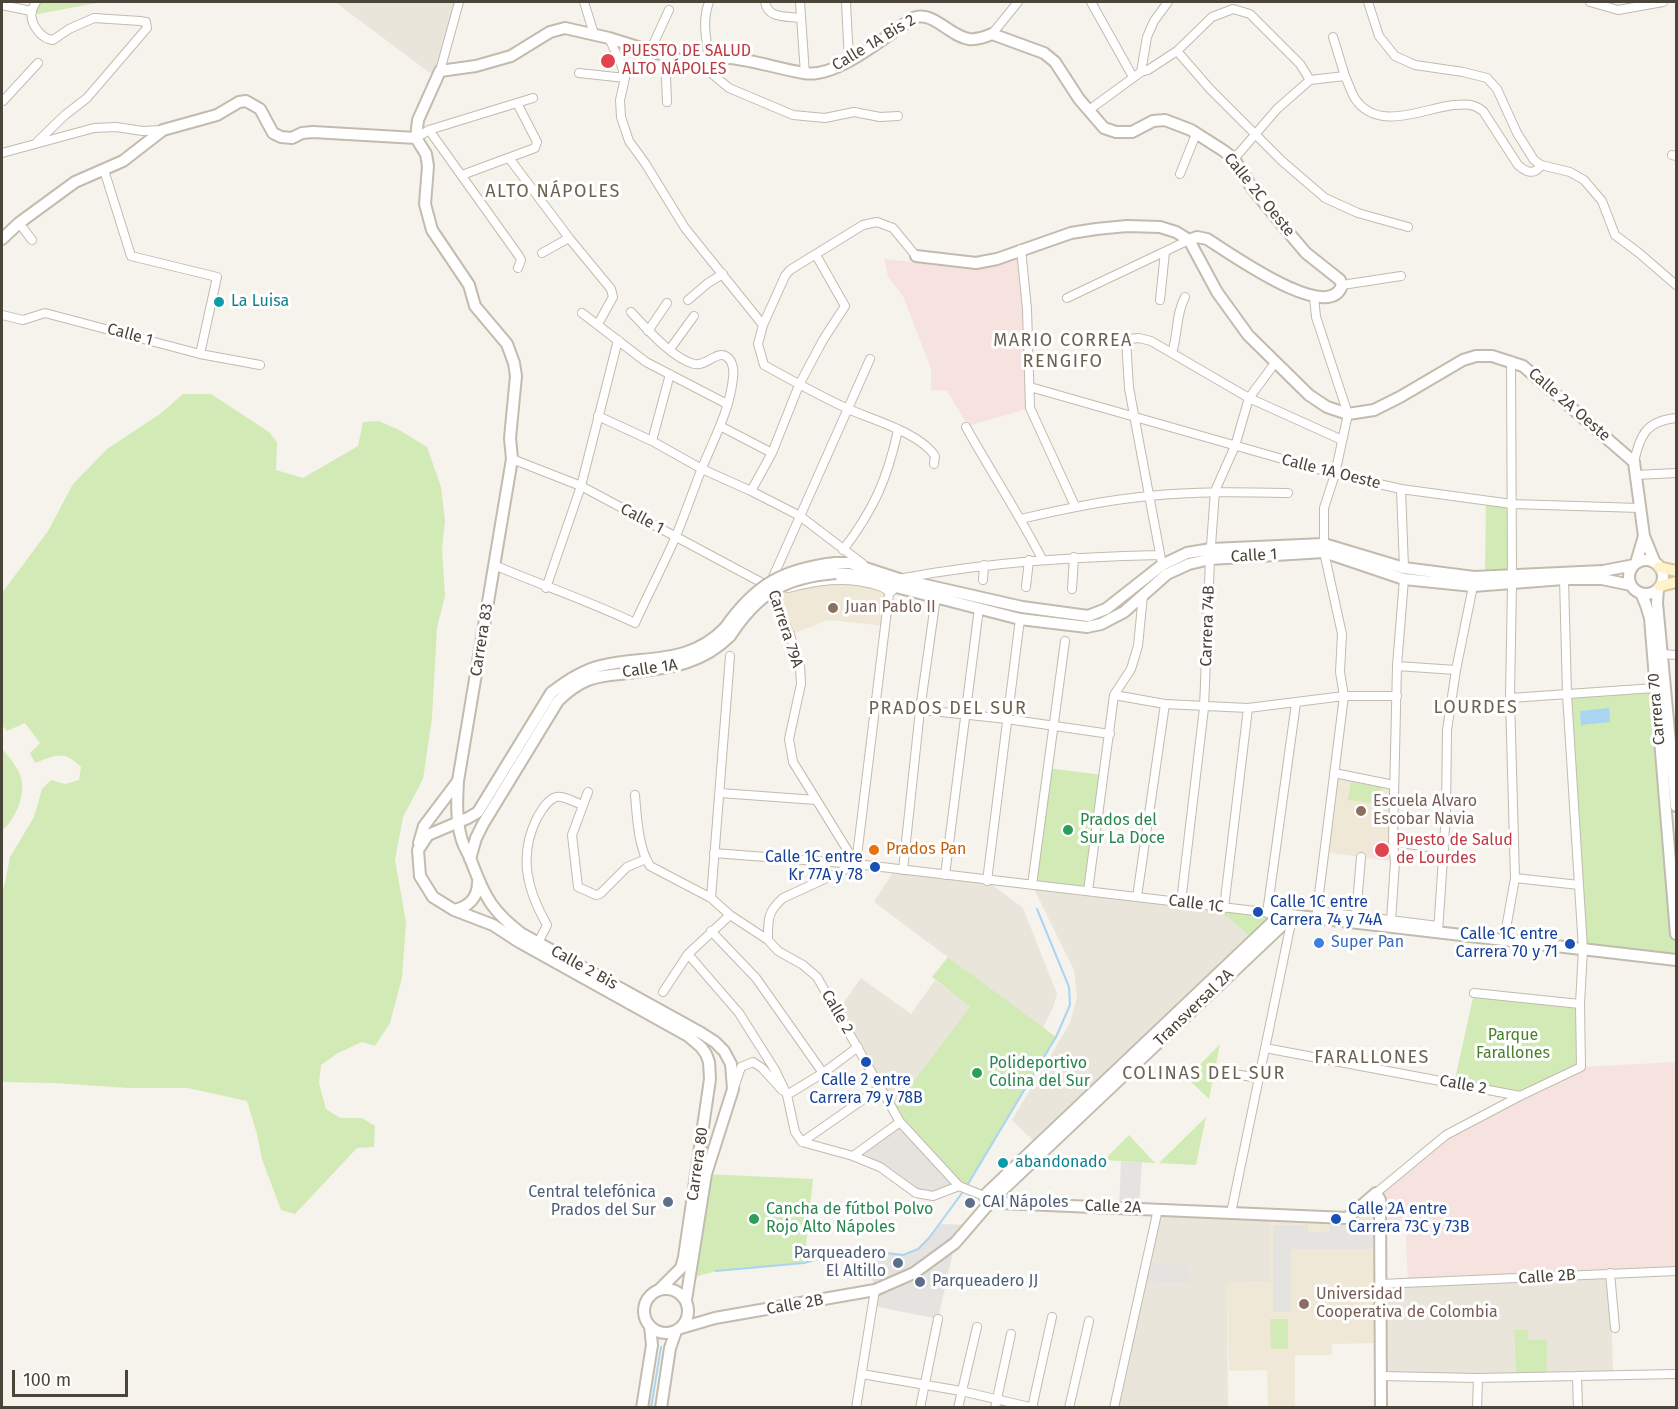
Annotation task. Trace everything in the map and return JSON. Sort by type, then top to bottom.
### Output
[{"type":"main road","points":[[1657,565],[1677,571]]},
{"type":"main road","points":[[1659,587],[1677,582]]},
{"type":"street","points":[[2,153],[37,142],[87,98],[147,28],[146,22],[93,18],[69,29],[53,40],[43,36],[34,25],[31,12],[36,2]]},
{"type":"street","points":[[416,138],[418,120],[440,71],[459,2]]},
{"type":"street","points":[[584,2],[594,34]]},
{"type":"street","points":[[709,2],[705,13],[704,61],[729,88],[793,115],[825,118],[854,112],[880,117],[898,116]]},
{"type":"street","points":[[765,2],[769,11],[774,15],[801,18]]},
{"type":"street","points":[[800,2],[805,74]]},
{"type":"street","points":[[846,2],[849,61]]},
{"type":"street","points":[[992,34],[1018,2]]},
{"type":"street","points":[[1091,2],[1137,74]]},
{"type":"street","points":[[1137,74],[1147,37],[1154,21],[1168,2]]},
{"type":"street","points":[[1368,2],[1379,36],[1395,56],[1415,65],[1478,74],[1494,83],[1534,160],[1541,165],[1570,172],[1584,180],[1602,201],[1616,236],[1677,285]]},
{"type":"street","points":[[1590,2],[1618,10],[1664,2]]},
{"type":"street","points":[[2,5],[31,12]]},
{"type":"street","points":[[1089,110],[1137,74],[1148,70],[1177,51],[1212,17],[1233,9],[1250,14],[1300,64],[1310,80]]},
{"type":"street","points":[[650,51],[669,10]]},
{"type":"street","name":"Calle 1A Bis 2","points":[[440,71],[476,66],[511,56],[550,32],[565,28],[609,38],[686,62],[740,59],[805,74],[833,70],[920,15],[927,16],[954,33],[969,39],[992,34],[1029,47]]},
{"type":"street","points":[[1333,37],[1355,99],[1367,110],[1380,116],[1397,117],[1436,107],[1467,104],[1476,106],[1483,111],[1518,165],[1525,171],[1532,172],[1538,170],[1541,165]]},
{"type":"street","points":[[609,38],[625,78],[620,100],[621,117],[629,141],[685,228],[764,325]]},
{"type":"street","name":"Calle 2C Oeste","points":[[1029,47],[1044,52],[1055,62],[1079,99],[1104,128],[1116,132],[1132,132],[1154,121],[1165,120],[1196,134],[1234,159],[1252,188],[1289,234],[1306,252],[1340,280],[1342,285]]},
{"type":"street","points":[[1177,51],[1210,89],[1282,162],[1325,198],[1365,216],[1407,227]]},
{"type":"street","points":[[667,102],[666,77],[669,57]]},
{"type":"street","points":[[2,99],[38,63]]},
{"type":"street","points":[[579,73],[625,78]]},
{"type":"street","points":[[1234,159],[1277,109],[1310,80],[1345,76]]},
{"type":"street","points":[[37,142],[94,128],[116,126],[163,130],[217,115],[239,102],[246,101],[260,109],[273,133],[281,137],[292,138],[302,133],[313,132],[416,138],[429,130],[533,98]]},
{"type":"street","points":[[462,175],[537,145],[517,103]]},
{"type":"street","points":[[2,239],[19,223],[75,182],[123,161],[163,130]]},
{"type":"street","points":[[429,130],[521,258],[518,267]]},
{"type":"street","points":[[1180,174],[1196,134]]},
{"type":"street","name":"Carrera 83","points":[[416,138],[426,154],[428,166],[424,204],[432,230],[469,285],[475,306],[507,344],[516,376],[510,438],[512,459],[458,780],[459,822]]},
{"type":"street","points":[[509,158],[613,293],[598,324]]},
{"type":"street","points":[[104,170],[131,256],[217,278],[200,354]]},
{"type":"street","points":[[934,464],[933,452],[912,437],[848,409],[764,365],[758,344],[784,276],[862,225],[877,222],[893,228],[916,256],[976,263],[996,259],[1071,233],[1127,226],[1160,227],[1176,231],[1189,240],[1217,292],[1248,335],[1310,395],[1327,407],[1348,414]]},
{"type":"street","points":[[19,223],[32,240]]},
{"type":"street","points":[[1067,298],[1189,240],[1202,237],[1294,291],[1314,297],[1336,294],[1342,285],[1401,276]]},
{"type":"street","points":[[542,254],[569,238]]},
{"type":"street","points":[[1021,249],[1027,309],[1030,408],[1075,506]]},
{"type":"street","points":[[1160,300],[1165,252]]},
{"type":"street","points":[[751,491],[772,453],[799,385],[823,340],[845,306],[816,255]]},
{"type":"street","points":[[688,300],[723,273]]},
{"type":"street","points":[[1172,353],[1178,334],[1180,306],[1185,297]]},
{"type":"street","points":[[1314,297],[1316,317],[1348,414],[1335,474],[1324,508],[1324,548],[1342,634],[1340,672],[1344,696],[1317,915],[1356,916],[1438,929],[1444,849],[1447,730],[1456,670],[1473,586]]},
{"type":"street","points":[[648,331],[667,303]]},
{"type":"street","points":[[494,565],[546,588],[594,603],[635,623],[675,537],[720,426],[734,368],[729,358],[720,354],[703,364],[694,364],[670,349],[648,331],[631,312]]},
{"type":"street","name":"Calle 1","points":[[2,315],[23,321],[45,313],[200,354],[260,365]]},
{"type":"street","points":[[582,314],[646,362],[727,404]]},
{"type":"street","points":[[670,349],[694,316]]},
{"type":"street","points":[[1102,342],[1139,338],[1151,341],[1249,398],[1342,440]]},
{"type":"street","points":[[1126,339],[1129,388],[1161,560]]},
{"type":"street","points":[[546,588],[581,486],[618,340]]},
{"type":"street","name":"Calle 2A Oeste","points":[[1348,414],[1374,410],[1463,360],[1476,356],[1492,356],[1523,366],[1635,468]]},
{"type":"street","name":"Carrera 79A","points":[[856,864],[793,762],[789,739],[801,684],[800,666],[790,635],[769,586],[870,359]]},
{"type":"street","points":[[1504,940],[1515,878],[1510,698],[1511,361]]},
{"type":"street","name":"Carrera 74B","points":[[1181,902],[1204,708],[1210,554],[1215,491],[1235,446],[1249,398],[1275,363]]},
{"type":"street","points":[[652,441],[670,374]]},
{"type":"street","name":"Calle 1A Oeste","points":[[1030,387],[1335,474],[1401,489],[1512,504],[1640,508]]},
{"type":"street","name":"Calle 1","points":[[598,416],[800,516],[867,568],[895,586],[1022,607],[1088,615],[1111,606],[1161,560]]},
{"type":"street","points":[[1644,536],[1630,573],[1631,585],[1641,593],[1648,594],[1659,587],[1663,576],[1644,536],[1635,468],[1641,439],[1652,424],[1658,420],[1677,418]]},
{"type":"street","points":[[720,426],[772,453]]},
{"type":"street","points":[[966,428],[1021,519],[1042,559]]},
{"type":"street","points":[[843,550],[863,524],[879,494],[891,463],[898,430]]},
{"type":"street","name":"Calle 1","points":[[512,459],[581,486],[769,586]]},
{"type":"street","points":[[1635,468],[1677,473]]},
{"type":"street","points":[[1392,921],[1395,862],[1393,842],[1397,666],[1404,574],[1401,489]]},
{"type":"street","points":[[1021,519],[1075,506],[1148,496],[1215,491],[1288,493]]},
{"type":"street","name":"Calle 1","points":[[772,595],[812,582],[837,580],[868,583],[886,588],[946,570],[1029,560],[1074,557],[1161,560],[1187,553],[1210,554],[1324,548],[1404,574],[1473,586],[1512,579],[1603,571],[1635,564]]},
{"type":"street","name":"Calle 1","points":[[937,592],[979,608],[1020,619],[1078,626],[1101,624],[1124,612],[1167,574],[1210,554]]},
{"type":"street","points":[[1072,589],[1074,557]]},
{"type":"street","points":[[1026,587],[1029,560]]},
{"type":"street","points":[[1635,564],[1646,560],[1657,565]]},
{"type":"street","name":"Calle 1A","points":[[471,859],[476,838],[483,824],[558,701],[571,689],[604,676],[681,666],[707,655],[727,632],[740,606],[760,588],[783,574],[800,569],[835,568],[850,564],[867,568]]},
{"type":"street","points":[[983,580],[984,565]]},
{"type":"street","name":"Calle 1A","points":[[835,568],[895,586]]},
{"type":"street","points":[[903,870],[920,710],[937,592],[946,570]]},
{"type":"street","name":"Calle 1","points":[[1404,574],[1512,579],[1602,579],[1631,585]]},
{"type":"street","points":[[1381,1407],[1380,1200],[1376,1193],[1446,1135],[1581,1067],[1580,1004],[1583,949],[1567,694],[1564,579]]},
{"type":"street","points":[[768,940],[769,917],[773,907],[783,898],[856,864],[876,705],[895,586]]},
{"type":"street","name":"Carrera 70","points":[[1659,587],[1657,603],[1673,729],[1677,806]]},
{"type":"street","name":"Carrera 70","points":[[1641,593],[1650,618],[1677,934]]},
{"type":"street","points":[[1088,891],[1114,694],[1131,669],[1138,646],[1143,595]]},
{"type":"street","points":[[945,875],[979,608]]},
{"type":"street","points":[[987,881],[1020,619]]},
{"type":"street","name":"Calle 1A","points":[[418,850],[428,835],[473,815],[483,806],[551,693],[565,682],[585,671],[601,666],[680,656],[702,647],[727,632]]},
{"type":"street","points":[[1032,885],[1065,641]]},
{"type":"street","points":[[1662,654],[1677,655]]},
{"type":"street","points":[[711,898],[730,656]]},
{"type":"street","points":[[1397,666],[1456,670]]},
{"type":"street","points":[[1510,698],[1656,688]]},
{"type":"street","points":[[1114,694],[1165,705],[1204,708],[1248,708],[1344,696],[1397,696]]},
{"type":"street","points":[[1267,913],[1296,703]]},
{"type":"street","points":[[876,705],[1007,719],[1110,734]]},
{"type":"street","points":[[1137,897],[1165,705]]},
{"type":"street","points":[[1224,908],[1248,708]]},
{"type":"street","points":[[1334,773],[1394,785]]},
{"type":"street","points":[[418,850],[419,837],[424,826],[458,780]]},
{"type":"street","points":[[588,792],[572,835],[576,882],[583,891],[596,895],[600,894],[627,867],[646,859],[637,818],[635,795]]},
{"type":"street","points":[[720,793],[816,800]]},
{"type":"street","points":[[538,943],[547,925],[535,902],[526,871],[525,856],[531,830],[542,809],[553,798],[560,797],[582,805]]},
{"type":"street","name":"Calle 2 Bis","points":[[459,822],[460,836],[471,859],[478,882],[499,916],[522,934],[715,1042],[724,1051],[731,1064],[733,1089]]},
{"type":"street","points":[[1393,842],[1444,849]]},
{"type":"street","name":"Calle 2 Bis","points":[[418,850],[420,876],[427,889],[440,903],[492,925],[688,1036]]},
{"type":"street","name":"Calle 1C","points":[[714,853],[856,864],[1267,913],[1317,915],[1674,961]]},
{"type":"street","points":[[1356,916],[1361,857]]},
{"type":"street","name":"Calle 2","points":[[646,859],[650,866],[711,898],[730,915],[768,940],[778,951],[803,965],[817,977],[900,1122],[958,1186],[989,1198]]},
{"type":"street","points":[[1515,878],[1579,885]]},
{"type":"street","points":[[454,910],[472,901],[478,888],[478,882]]},
{"type":"street","points":[[663,992],[688,954],[730,915]]},
{"type":"street","points":[[1231,1213],[1265,1048],[1287,915]]},
{"type":"street","name":"Transversal 2A","points":[[989,1198],[1287,915]]},
{"type":"street","points":[[711,931],[756,978],[823,1073]]},
{"type":"street","points":[[688,954],[739,1013],[775,1070],[787,1095],[795,1132],[802,1142],[853,1156],[880,1167],[916,1193],[933,1196],[958,1186]]},
{"type":"street","points":[[1473,993],[1580,1004]]},
{"type":"street","name":"Carrera 80","points":[[642,1407],[652,1345],[650,1326],[646,1320],[644,1308],[649,1297],[681,1268],[710,1079],[706,1054],[688,1036]]},
{"type":"street","points":[[787,1095],[823,1073],[858,1047]]},
{"type":"street","name":"Calle 2","points":[[1265,1048],[1520,1096]]},
{"type":"street","points":[[733,1089],[741,1068],[753,1062],[762,1068],[787,1095]]},
{"type":"street","points":[[1215,1071],[1259,1078]]},
{"type":"street","points":[[802,1142],[881,1087]]},
{"type":"street","name":"Carrera 80","points":[[661,1407],[670,1348],[688,1317],[687,1303],[706,1174],[733,1089]]},
{"type":"street","points":[[853,1156],[900,1122]]},
{"type":"street","name":"Calle 2A","points":[[989,1198],[1001,1203],[1347,1218],[1376,1193]]},
{"type":"street","points":[[856,1407],[875,1290],[914,1273],[955,1243],[989,1198]]},
{"type":"street","points":[[1114,1407],[1158,1209]]},
{"type":"street","name":"Calle 2B","points":[[1381,1284],[1677,1271]]},
{"type":"street","points":[[1610,1273],[1615,1328]]},
{"type":"street","points":[[659,1290],[671,1289],[682,1295],[698,1315],[714,1318]]},
{"type":"street","name":"Calle 2B","points":[[679,1329],[714,1318],[875,1290]]},
{"type":"street","points":[[862,1374],[962,1391],[996,1403],[1033,1407],[1052,1317]]},
{"type":"street","points":[[920,1407],[938,1319]]},
{"type":"street","points":[[1070,1407],[1089,1321]]},
{"type":"street","points":[[650,1326],[659,1332],[671,1333],[679,1329]]},
{"type":"street","points":[[958,1407],[977,1327]]},
{"type":"street","points":[[996,1403],[1011,1334]]},
{"type":"street","points":[[1380,1377],[1478,1378],[1677,1374]]},
{"type":"street","points":[[1577,1376],[1578,1407]]},
{"type":"street","points":[[1477,1407],[1478,1378]]},
{"type":"shaded area","points":[[335,2],[459,2],[440,71],[430,73]]},
{"type":"shaded area","points":[[1021,249],[1030,408],[968,426],[947,391],[931,390],[931,369],[903,296],[888,277],[884,259],[913,262],[916,256],[976,263]]},
{"type":"shaded area","name":"Juan Pablo II","points":[[837,580],[886,588],[885,626],[828,620],[790,635],[772,595],[788,588]]},
{"type":"shaded area","name":"Escuela Alvaro Escobar Navia","points":[[1334,773],[1394,785],[1393,841],[1372,838],[1369,858],[1324,852]]},
{"type":"shaded area","name":"Puesto de Salud de Lourdes","points":[[1372,838],[1393,841],[1395,862],[1369,858]]},
{"type":"shaded area","points":[[895,869],[987,881],[1023,908],[1057,994],[1043,1028],[874,902]]},
{"type":"shaded area","points":[[1032,885],[1215,907],[1254,940],[1038,1145],[1012,1120],[1070,1023],[1077,997],[1074,970]]},
{"type":"shaded area","points":[[861,978],[911,1014],[935,980],[970,1007],[893,1108],[837,1012]]},
{"type":"shaded area","points":[[1676,1062],[1676,1271],[1408,1283],[1405,1221],[1381,1221],[1376,1193],[1446,1135],[1581,1067]]},
{"type":"shaded area","points":[[900,1122],[959,1186],[940,1194],[916,1193],[880,1167],[853,1156]]},
{"type":"shaded area","points":[[1121,1161],[1142,1162],[1139,1208],[1119,1208]]},
{"type":"shaded area","name":"Universidad Cooperativa de Colombia","points":[[1376,1193],[1380,1343],[1332,1344],[1332,1355],[1295,1355],[1295,1407],[1268,1407],[1267,1370],[1229,1371],[1227,1283],[1271,1282],[1270,1215],[1347,1218]]},
{"type":"shaded area","points":[[1158,1209],[1270,1215],[1271,1282],[1227,1283],[1228,1407],[1114,1408],[1142,1284],[1189,1283],[1146,1262]]},
{"type":"shaded area","points":[[941,1224],[970,1225],[955,1243],[938,1319],[874,1306],[875,1290],[865,1250],[903,1255],[918,1249]]},
{"type":"shaded area","points":[[1273,1225],[1308,1225],[1308,1232],[1330,1232],[1330,1225],[1373,1225],[1373,1249],[1291,1249],[1291,1312],[1273,1312]]},
{"type":"shaded area","points":[[1146,1262],[1189,1266],[1190,1283],[1142,1284]]},
{"type":"shaded area","points":[[1610,1273],[1613,1374],[1547,1376],[1528,1340],[1514,1330],[1516,1377],[1380,1376],[1381,1284]]},
{"type":"green space","points":[[36,2],[102,2],[38,14],[31,12]]},
{"type":"green space","points":[[183,394],[211,394],[269,432],[277,442],[276,470],[303,478],[358,446],[363,422],[379,421],[427,447],[441,487],[445,521],[442,549],[445,596],[437,628],[432,718],[423,779],[403,817],[395,860],[406,922],[402,978],[390,1023],[375,1046],[362,1042],[338,1053],[321,1065],[319,1083],[326,1109],[340,1118],[362,1118],[375,1126],[374,1147],[357,1148],[295,1214],[281,1210],[262,1159],[247,1101],[188,1088],[129,1088],[3,1082],[2,1077],[2,892],[10,857],[34,817],[42,789],[51,780],[65,784],[79,780],[81,767],[64,756],[35,763],[30,753],[40,743],[25,723],[7,731],[2,725],[2,593],[48,531],[73,484],[107,449],[160,414]]},
{"type":"green space","points":[[1486,501],[1512,504],[1512,574],[1485,576]]},
{"type":"green space","points":[[1655,688],[1676,934],[1676,960],[1583,949],[1567,694]]},
{"type":"green space","points":[[2,749],[19,774],[22,789],[17,809],[2,831]]},
{"type":"green space","name":"Prados del Sur La Doce","points":[[1047,768],[1104,775],[1088,891],[1032,885]]},
{"type":"green space","points":[[1351,782],[1382,787],[1380,804],[1348,800]]},
{"type":"green space","points":[[1215,907],[1281,914],[1254,940]]},
{"type":"green space","name":"Polideportivo Colina del Sur","points":[[948,957],[1056,1037],[965,1189],[959,1186],[893,1108],[970,1007],[932,977]]},
{"type":"green space","name":"Parque Farallones","points":[[1474,993],[1580,1004],[1581,1067],[1520,1096],[1454,1084]]},
{"type":"green space","points":[[1220,1044],[1209,1099],[1187,1078]]},
{"type":"green space","points":[[1206,1117],[1196,1165],[1159,1163]]},
{"type":"green space","points":[[1129,1135],[1155,1163],[1104,1160]]},
{"type":"green space","name":"Cancha de fútbol Polvo Rojo Alto Nápoles","points":[[706,1174],[813,1179],[804,1263],[717,1271],[690,1278]]},
{"type":"green space","points":[[1270,1319],[1288,1319],[1288,1349],[1271,1349]]},
{"type":"green space","points":[[1528,1329],[1528,1340],[1547,1340],[1547,1376],[1516,1377],[1514,1330]]},
{"type":"water","points":[[1609,708],[1610,722],[1581,725],[1580,711]]},
{"type":"waterway","points":[[716,1271],[804,1263],[853,1249],[903,1255],[918,1249],[929,1238],[965,1189],[1056,1037],[1070,1005],[1069,987],[1037,909]]},
{"type":"waterway","points":[[651,1408],[661,1347]]},
{"type":"place","name":"PUESTO DE SALUD ALTO NÁPOLES","points":[[608,61]]},
{"type":"place","name":"La Luisa","points":[[219,302]]},
{"type":"place","name":"Juan Pablo II","points":[[833,608]]},
{"type":"place","name":"Escuela Alvaro Escobar Navia","points":[[1361,811]]},
{"type":"place","name":"Prados del Sur La Doce","points":[[1068,830]]},
{"type":"place","name":"Prados Pan","points":[[874,850]]},
{"type":"place","name":"Puesto de Salud de Lourdes","points":[[1382,850]]},
{"type":"place","name":"Calle 1C entre Kr 77A y 78","points":[[875,867]]},
{"type":"place","name":"Calle 1C entre Carrera 74 y 74A","points":[[1258,912]]},
{"type":"place","name":"Super Pan","points":[[1319,943]]},
{"type":"place","name":"Calle 1C entre Carrera 70 y 71","points":[[1570,944]]},
{"type":"place","name":"Calle 2 entre Carrera 79 y 78B","points":[[866,1062]]},
{"type":"place","name":"Polideportivo Colina del Sur","points":[[977,1073]]},
{"type":"place","name":"abandonado","points":[[1003,1163]]},
{"type":"place","name":"Central telefónica Prados del Sur","points":[[668,1202]]},
{"type":"place","name":"CAI Nápoles","points":[[970,1203]]},
{"type":"place","name":"Cancha de fútbol Polvo Rojo Alto Nápoles","points":[[754,1219]]},
{"type":"place","name":"Calle 2A entre Carrera 73C y 73B","points":[[1336,1219]]},
{"type":"place","name":"Parqueadero El Altillo","points":[[898,1263]]},
{"type":"place","name":"Parqueadero JJ","points":[[920,1282]]},
{"type":"place","name":"Universidad Cooperativa de Colombia","points":[[1304,1304]]},
{"type":"district","name":"ALTO NÁPOLES","points":[[553,192]]},
{"type":"district","name":"MARIO CORREA RENGIFO","points":[[1063,351]]},
{"type":"district","name":"LOURDES","points":[[1476,708]]},
{"type":"district","name":"PRADOS DEL SUR","points":[[948,709]]},
{"type":"district","name":"FARALLONES","points":[[1372,1058]]},
{"type":"district","name":"COLINAS DEL SUR","points":[[1204,1074]]}]
